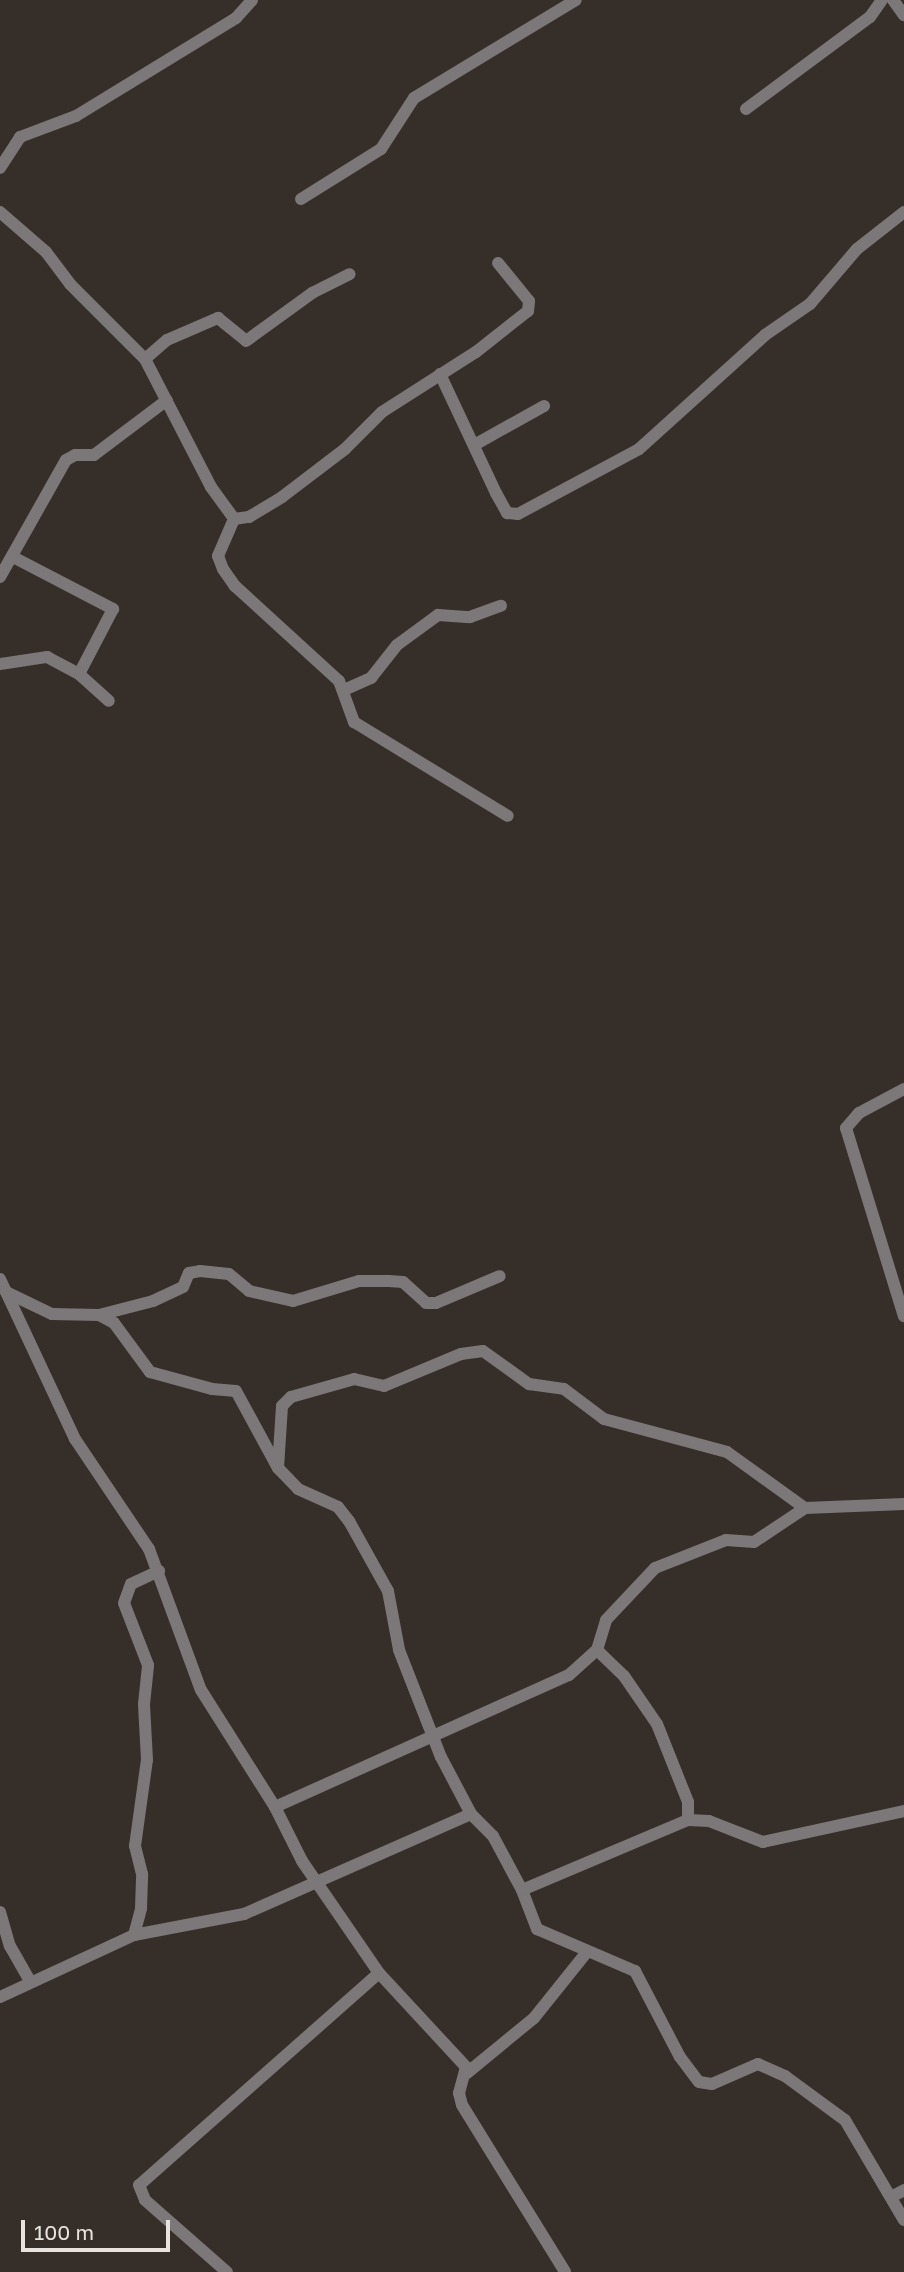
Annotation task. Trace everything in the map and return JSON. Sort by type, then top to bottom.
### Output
[{"type":"street","points":[[0,168],[20,137],[76,116],[236,18],[252,0]]},
{"type":"street","points":[[301,199],[381,149],[414,98],[576,0]]},
{"type":"street","points":[[746,109],[870,17],[882,0]]},
{"type":"street","points":[[893,0],[904,15]]},
{"type":"street","points":[[0,212],[46,251],[69,284],[145,359],[211,487],[234,519]]},
{"type":"street","points":[[440,374],[507,513],[518,514],[587,480],[639,449],[765,335],[817,298],[858,249],[904,212]]},
{"type":"street","points":[[234,519],[249,517],[282,497],[345,449],[382,412],[528,311],[529,301],[498,263]]},
{"type":"street","points":[[145,359],[167,340],[218,318],[246,341],[312,293],[350,274]]},
{"type":"street","points":[[0,577],[66,460],[75,454],[94,455],[167,400]]},
{"type":"street","points":[[476,444],[544,406]]},
{"type":"street","points":[[234,519],[218,556],[228,578],[334,676],[344,691],[357,724],[508,816]]},
{"type":"street","points":[[13,557],[113,609],[79,674]]},
{"type":"street","points":[[344,691],[371,678],[397,645],[438,615],[470,617],[501,606]]},
{"type":"street","points":[[0,664],[47,657],[79,674],[109,701]]},
{"type":"street","points":[[904,1089],[859,1114],[846,1128],[904,1316]]},
{"type":"street","points":[[3,1285],[52,1314],[99,1315],[153,1301],[183,1287],[189,1273],[200,1271],[229,1274],[249,1292],[293,1301],[359,1281],[388,1281],[403,1282],[426,1303],[436,1303],[500,1276]]},
{"type":"street","points":[[3,1285],[75,1439],[133,1521],[159,1571],[201,1690],[275,1807],[314,1881],[379,1973],[462,2060],[467,2073]]},
{"type":"street","points":[[99,1315],[117,1326],[138,1362],[150,1372],[212,1389],[236,1391],[278,1468],[298,1489],[338,1507],[349,1521],[388,1591],[399,1650],[434,1732],[441,1757],[471,1814],[493,1836],[522,1890],[537,1929],[586,1953],[635,1971],[680,2057],[699,2082],[712,2084],[758,2064],[785,2076],[839,2115],[904,2220]]},
{"type":"street","points":[[278,1468],[282,1406],[291,1397],[354,1380],[384,1386],[461,1354],[483,1352],[529,1384],[564,1390],[604,1419],[727,1452],[805,1508]]},
{"type":"street","points":[[275,1807],[434,1732],[569,1675],[597,1650],[606,1620],[654,1568],[726,1540],[754,1542],[805,1508],[904,1504]]},
{"type":"street","points":[[134,1935],[141,1908],[142,1874],[135,1846],[147,1760],[144,1704],[148,1665],[124,1603],[131,1584],[159,1571]]},
{"type":"street","points":[[597,1650],[624,1676],[657,1724],[688,1802],[688,1820]]},
{"type":"street","points":[[522,1890],[688,1820],[709,1821],[763,1842],[904,1811]]},
{"type":"street","points":[[0,1997],[134,1935],[231,1918],[471,1814]]},
{"type":"street","points":[[295,1891],[302,1861]]},
{"type":"street","points":[[0,1912],[10,1946],[30,1981]]},
{"type":"street","points":[[565,2272],[463,2105],[459,2093],[467,2073],[534,2018],[586,1953]]},
{"type":"street","points":[[226,2272],[145,2200],[139,2185],[379,1973]]},
{"type":"street","points":[[891,2197],[904,2190]]}]
